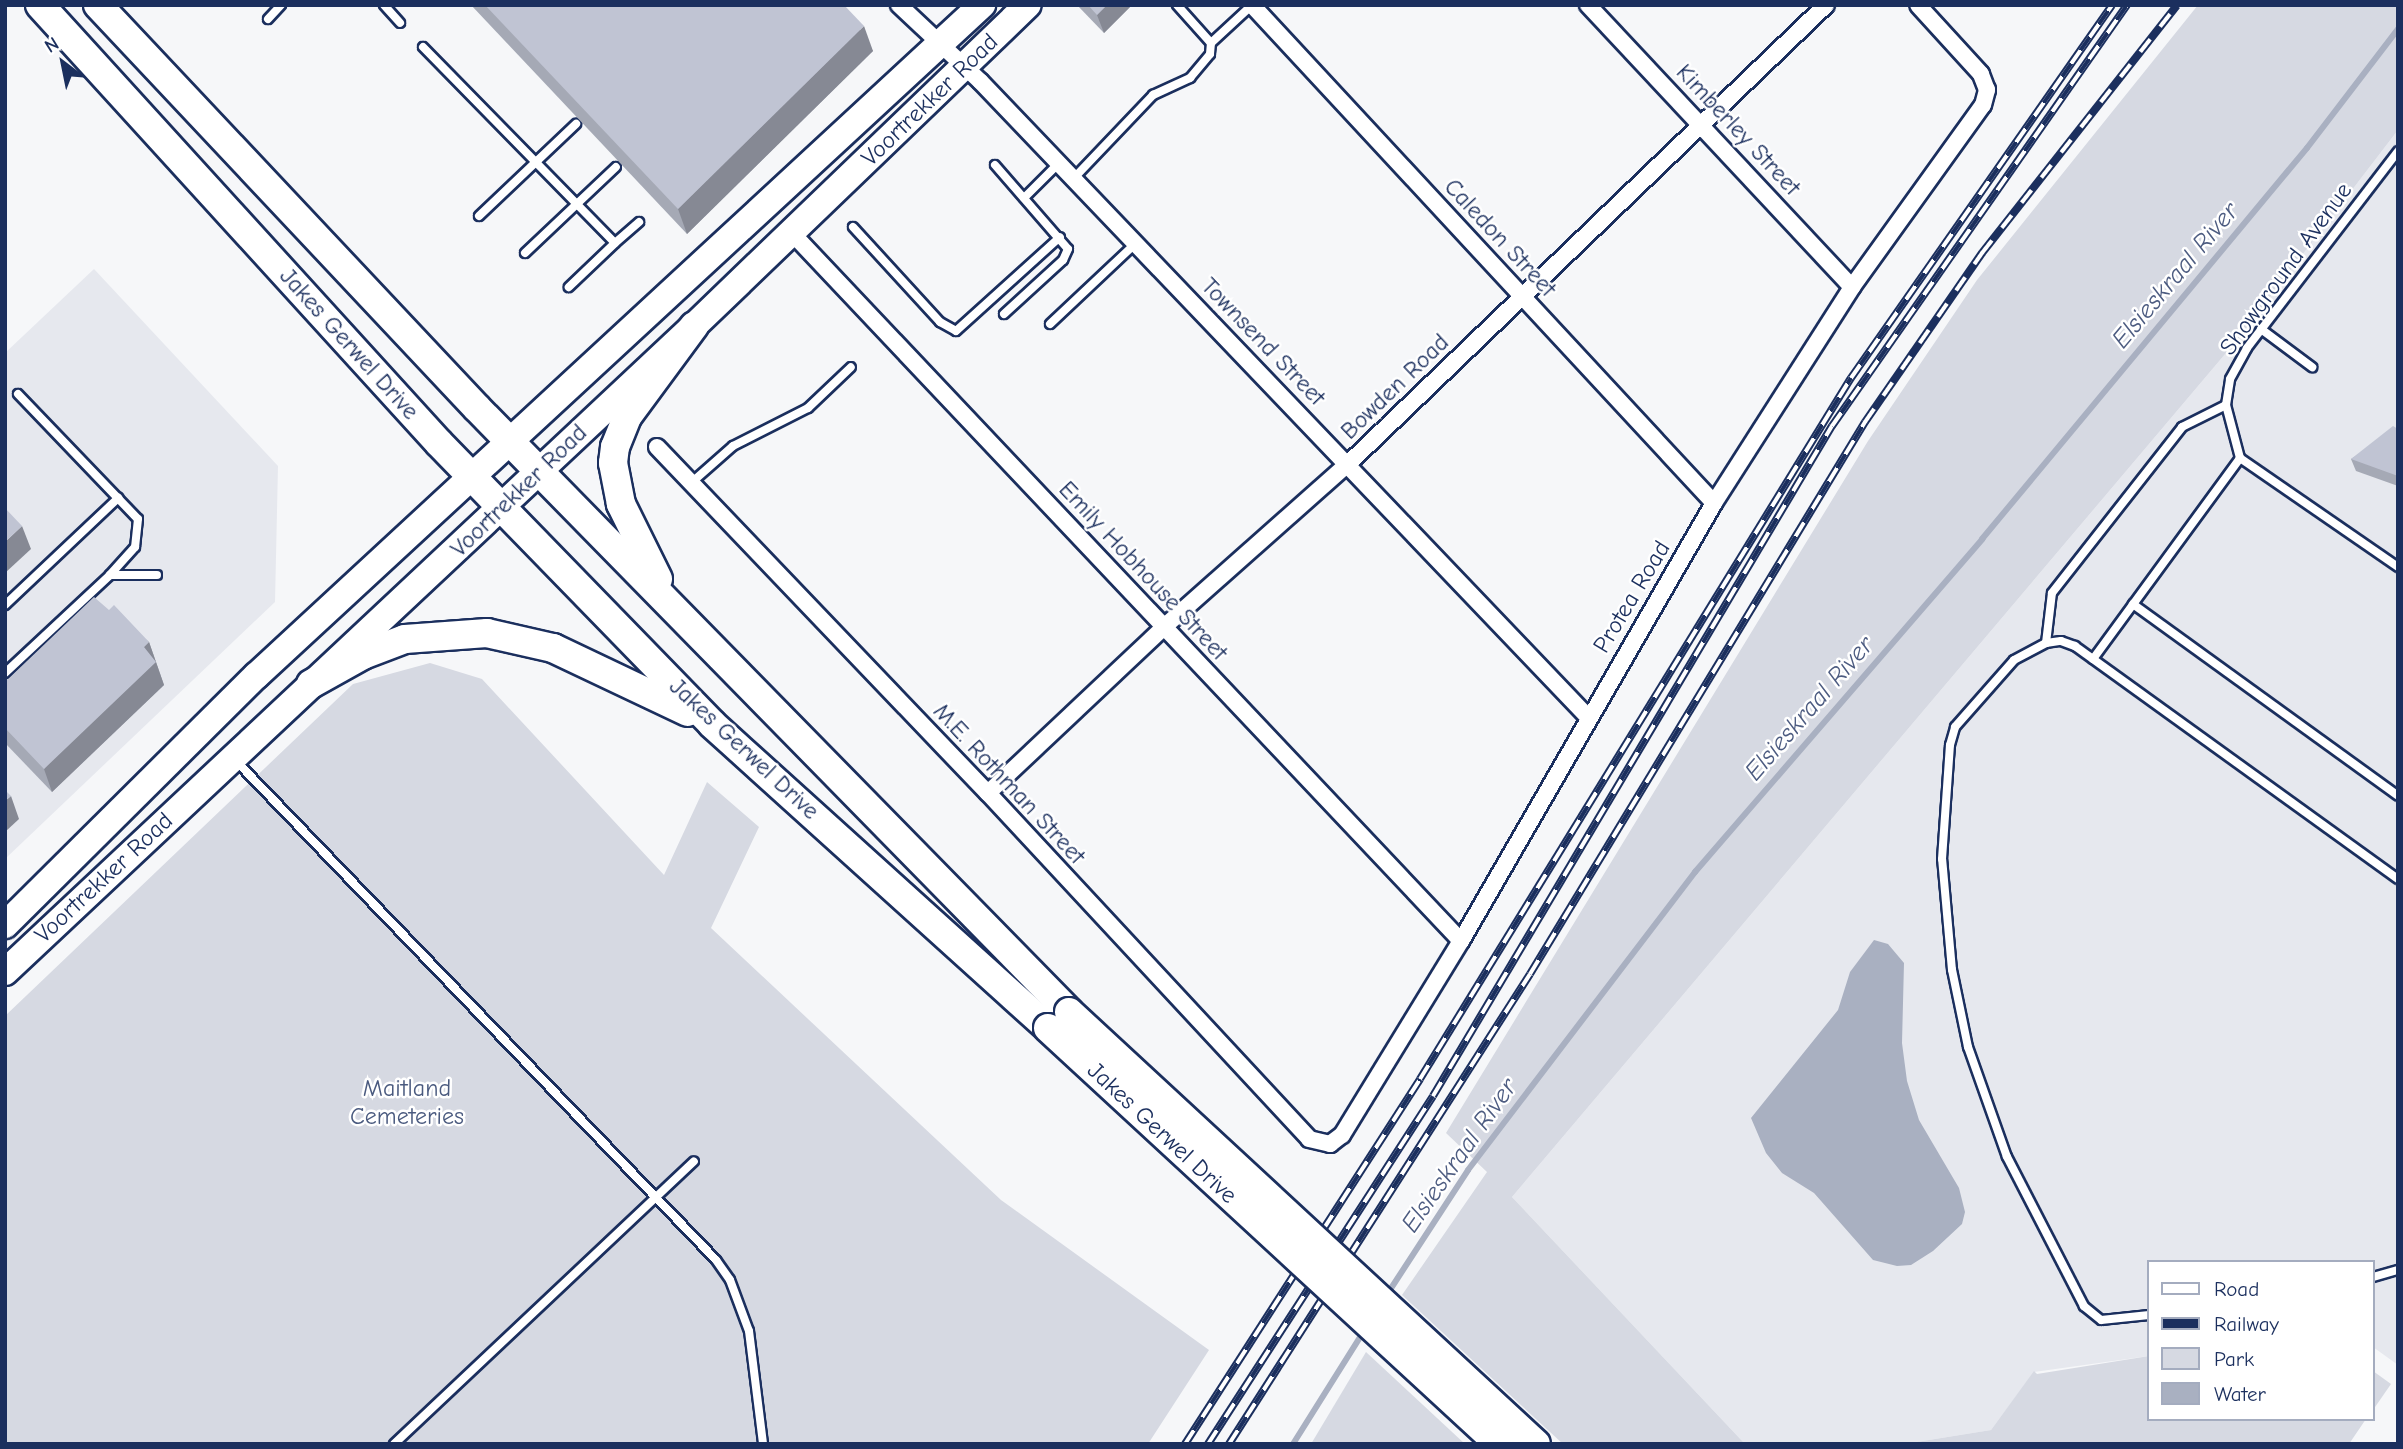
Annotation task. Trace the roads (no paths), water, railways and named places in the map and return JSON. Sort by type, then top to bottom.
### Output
[{"type":"highway","name":"Jakes Gerwel Drive","points":[[40,5],[472,477],[712,724],[1059,1020],[1536,1444]]},
{"type":"highway","name":"Jakes Gerwel Drive","points":[[98,5],[538,471],[674,607],[1059,1020],[1499,1444]]},
{"type":"highway","points":[[674,607],[627,519],[613,463],[627,416],[694,326]]},
{"type":"highway","points":[[310,684],[363,655],[405,639],[487,633],[568,653],[712,724]]},
{"type":"main road","name":"Voortrekker Road","points":[[5,925],[160,768],[982,5]]},
{"type":"main road","name":"Voortrekker Road","points":[[5,972],[694,326],[1028,5]]},
{"type":"street","name":"Townsend Street","points":[[899,5],[966,67],[1074,178],[1349,463],[1587,716]]},
{"type":"street","name":"Caledon Street","points":[[1252,5],[1714,503]]},
{"type":"street","name":"Kimberley Street","points":[[1588,5],[1852,287]]},
{"type":"street","name":"Bowden Road","points":[[988,793],[1164,627],[1349,463],[1826,5]]},
{"type":"street","name":"Protea Road","points":[[1330,1144],[1342,1135],[1461,941],[1587,716],[1714,503],[1852,287],[1983,106],[1985,83],[1918,5]]},
{"type":"street","name":"Emily Hobhouse Street","points":[[792,233],[1461,941]]},
{"type":"street","name":"M.E. Rothman Street","points":[[657,447],[988,793],[1309,1139],[1330,1144]]},
{"type":"lane","points":[[268,19],[281,5]]},
{"type":"lane","points":[[384,5],[400,23]]},
{"type":"lane","points":[[1177,5],[1211,43]]},
{"type":"lane","points":[[1074,178],[1153,95],[1190,78],[1206,61],[1211,43],[1252,5]]},
{"type":"lane","points":[[423,47],[615,243]]},
{"type":"lane","points":[[479,216],[576,124]]},
{"type":"lane","name":"Showground Avenue","points":[[2240,458],[2226,405],[2230,379],[2261,329],[2397,153]]},
{"type":"lane","points":[[1024,198],[1059,163]]},
{"type":"lane","points":[[995,165],[1060,237],[1068,250],[1066,257],[1004,314]]},
{"type":"lane","points":[[524,253],[616,167]]},
{"type":"lane","points":[[569,286],[639,222]]},
{"type":"lane","points":[[852,227],[940,321],[957,331],[1060,237]]},
{"type":"lane","points":[[1051,324],[1136,243]]},
{"type":"lane","points":[[2261,329],[2312,368]]},
{"type":"lane","points":[[691,483],[733,446],[807,408],[851,367]]},
{"type":"lane","points":[[5,673],[130,556],[139,537],[138,519],[18,394]]},
{"type":"lane","points":[[2046,643],[2052,593],[2182,427],[2226,405]]},
{"type":"lane","points":[[2093,659],[2240,458],[2398,567]]},
{"type":"lane","points":[[5,605],[118,498]]},
{"type":"lane","points":[[110,575],[157,575]]},
{"type":"lane","points":[[2133,604],[2398,796]]},
{"type":"lane","points":[[2148,1315],[2110,1321],[2089,1311],[2041,1229],[2007,1157],[1968,1047],[1952,970],[1941,859],[1950,745],[1963,716],[2014,660],[2046,643],[2075,646],[2398,879]]},
{"type":"lane","points":[[232,758],[716,1260],[730,1280],[749,1331],[763,1444]]},
{"type":"lane","points":[[394,1444],[694,1161]]},
{"type":"lane","points":[[2375,1276],[2398,1270]]},
{"type":"water","points":[[1874,940],[1888,944],[1904,963],[1902,1043],[1907,1081],[1919,1120],[1959,1188],[1965,1212],[1962,1224],[1933,1251],[1911,1265],[1897,1266],[1873,1260],[1814,1193],[1782,1173],[1766,1153],[1751,1118],[1838,1010],[1850,972]]},
{"type":"waterway","name":"Elsieskraal River","points":[[1386,1296],[1468,1170],[1695,872],[1982,539],[2307,148],[2398,29]]},
{"type":"waterway","name":"Elsieskraal River","points":[[1293,1444],[1365,1329]]},
{"type":"railway","points":[[1185,1444],[1420,1079],[1851,378],[2112,5]]},
{"type":"railway","points":[[1208,1444],[1433,1096],[1832,426],[2127,5]]},
{"type":"railway","points":[[1229,1444],[1530,974],[1865,422],[1982,253],[2177,5]]},
{"type":"park label","name":"Maitland Cemeteries","points":[[407,1103]]}]
